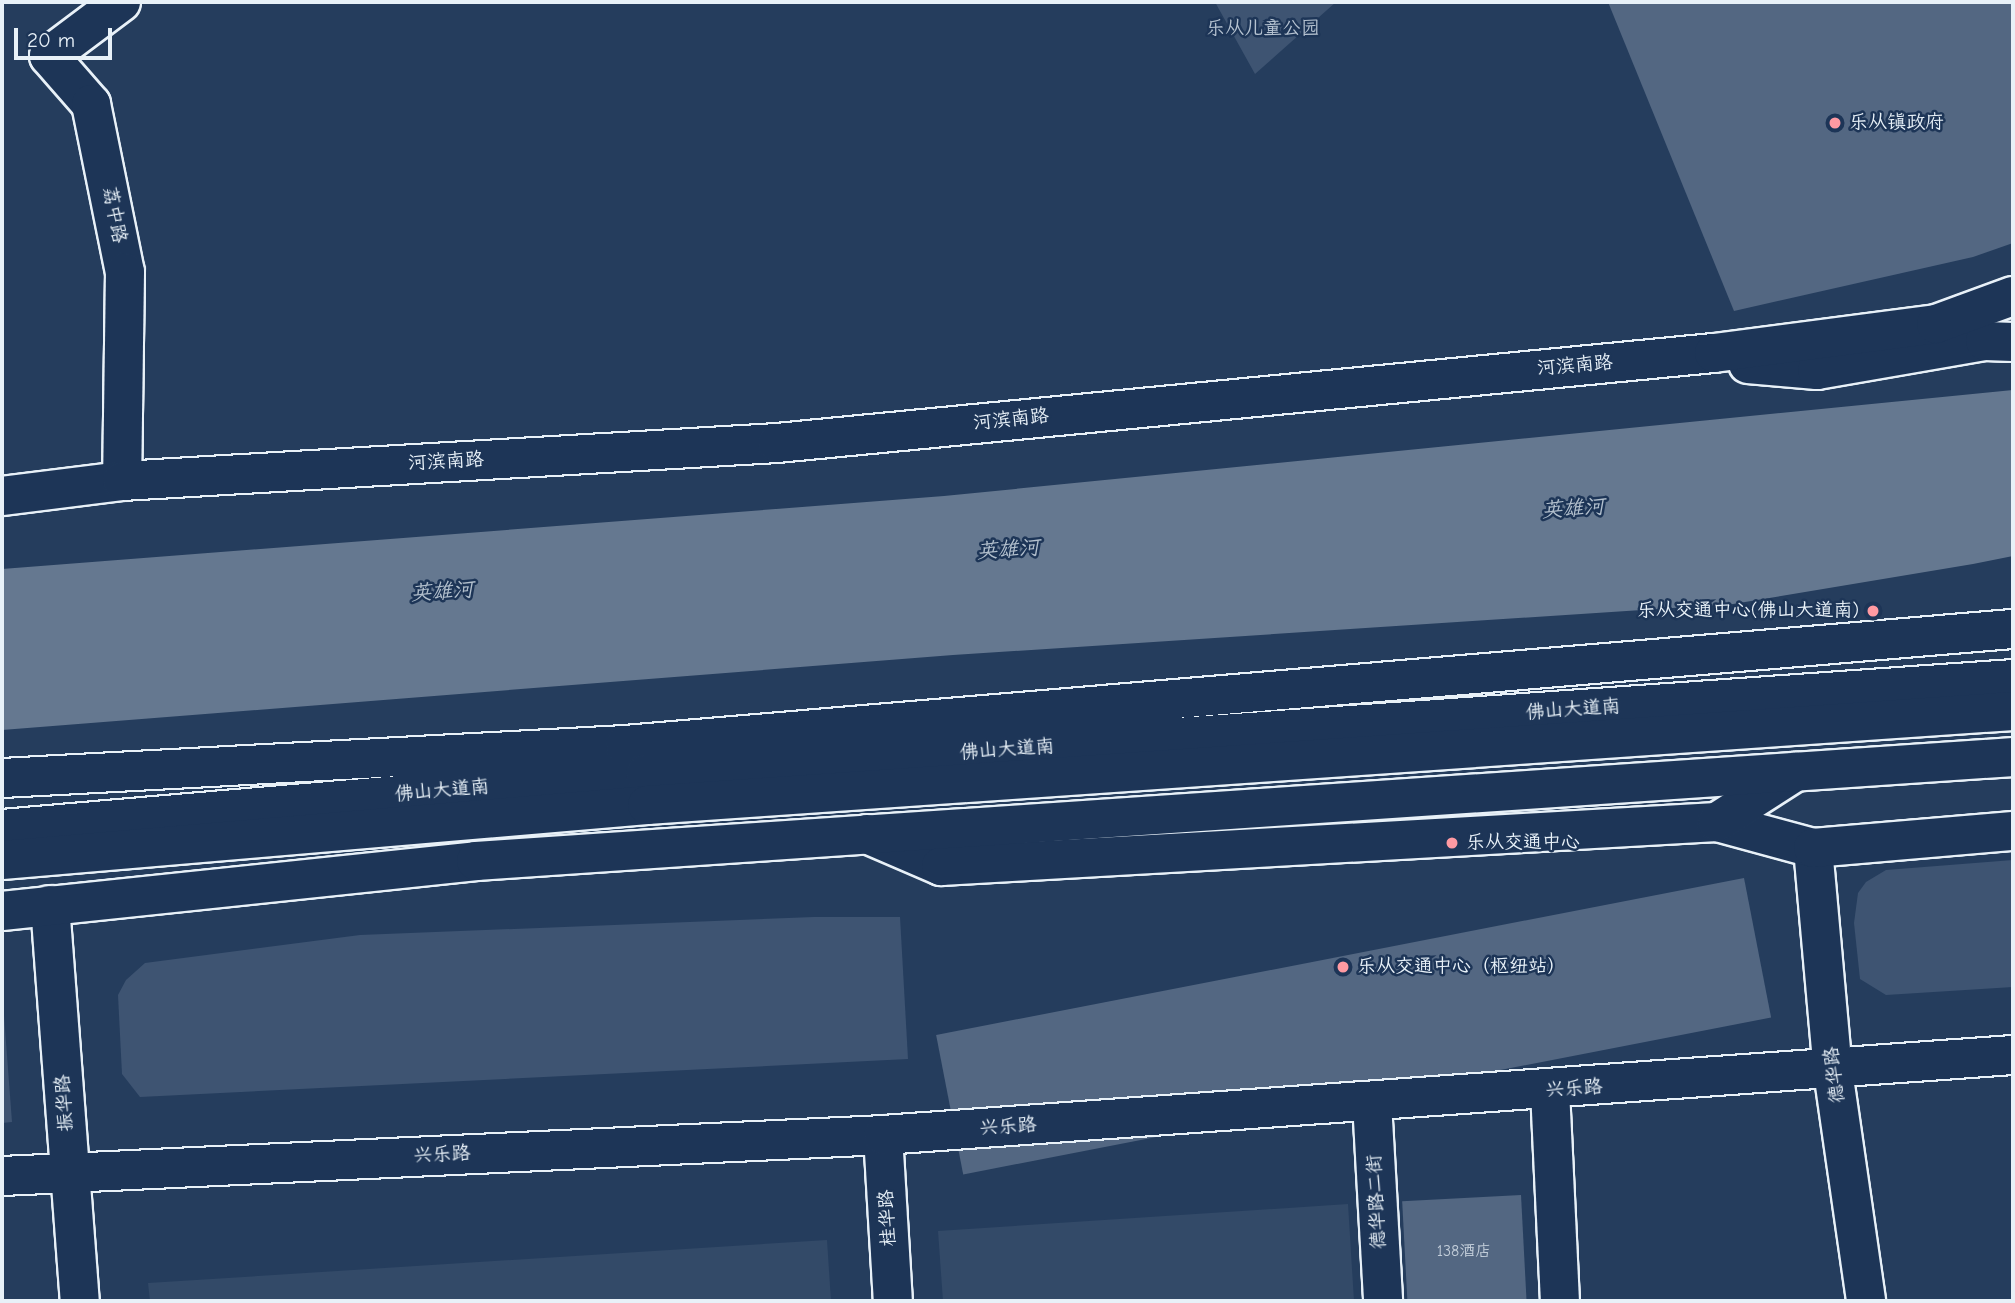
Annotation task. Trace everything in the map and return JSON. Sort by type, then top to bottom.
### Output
[{"type":"main road","name":"荔中路","points":[[121,2],[49,56],[91,104],[125,272],[122,481]]},
{"type":"main road","name":"河滨南路","points":[[2,496],[122,481],[777,443],[1662,358],[1936,324],[2013,296]]},
{"type":"main road","points":[[1936,324],[2013,309]]},
{"type":"main road","points":[[1936,324],[2013,321]]},
{"type":"main road","points":[[1662,358],[1817,370],[1985,341],[2013,342]]},
{"type":"main road","points":[[2,778],[639,775],[2013,629]]},
{"type":"main road","name":"佛山大道南","points":[[941,771],[2013,679]]},
{"type":"main road","name":"佛山大道南","points":[[2,829],[639,775],[855,776],[2013,711]]},
{"type":"main road","points":[[2,911],[476,861],[2013,757]]},
{"type":"main road","points":[[1717,822],[1795,772]]},
{"type":"main road","name":"佛山大道南","points":[[2,860],[639,775]]},
{"type":"main road","points":[[476,861],[855,776]]},
{"type":"main road","points":[[867,834],[941,866],[1717,822],[1813,848],[2013,831]]},
{"type":"main road","name":"德华路","points":[[1813,848],[1833,1071],[1867,1301]]},
{"type":"main road","name":"振华路","points":[[50,905],[80,1301]]},
{"type":"main road","name":"兴乐路","points":[[2,1176],[883,1135],[1833,1071],[2013,1055]]},
{"type":"main road","points":[[1550,1090],[1560,1301]]},
{"type":"main road","name":"德华路二街","points":[[1372,1102],[1383,1301]]},
{"type":"main road","name":"桂华路","points":[[883,1135],[892,1301]]},
{"type":"shaded area","points":[[1348,1204],[1354,1301],[943,1301],[938,1231]]},
{"type":"shaded area","points":[[827,1240],[831,1301],[150,1301],[148,1283]]},
{"type":"green space","name":"乐从儿童公园","points":[[1215,2],[1336,2],[1255,74]]},
{"type":"green space","points":[[2013,860],[2013,987],[1886,995],[1860,979],[1854,923],[1858,893],[1866,882],[1886,870]]},
{"type":"green space","points":[[814,917],[900,917],[908,1059],[140,1097],[122,1074],[118,995],[126,980],[145,963],[360,935]]},
{"type":"green space","points":[[2,989],[12,1122],[2,1123]]},
{"type":"water","name":"英雄河","points":[[2013,390],[2013,556],[1973,564],[1733,604],[953,655],[2,730],[2,569],[944,496]]},
{"type":"building","name":"乐从镇政府","points":[[1608,2],[2013,2],[2013,243],[1973,257],[1734,311]]},
{"type":"building","points":[[1744,878],[1771,1017],[963,1174],[936,1035]]},
{"type":"building","points":[[1521,1195],[1527,1301],[1407,1301],[1402,1201]]},
{"type":"place","name":"乐从镇政府","points":[[1835,123]]},
{"type":"place","name":"乐从交通中心(佛山大道南)","points":[[1873,611]]},
{"type":"place","name":"乐从交通中心","points":[[1452,843]]},
{"type":"place","name":"乐从交通中心（枢纽站）","points":[[1343,967]]}]
